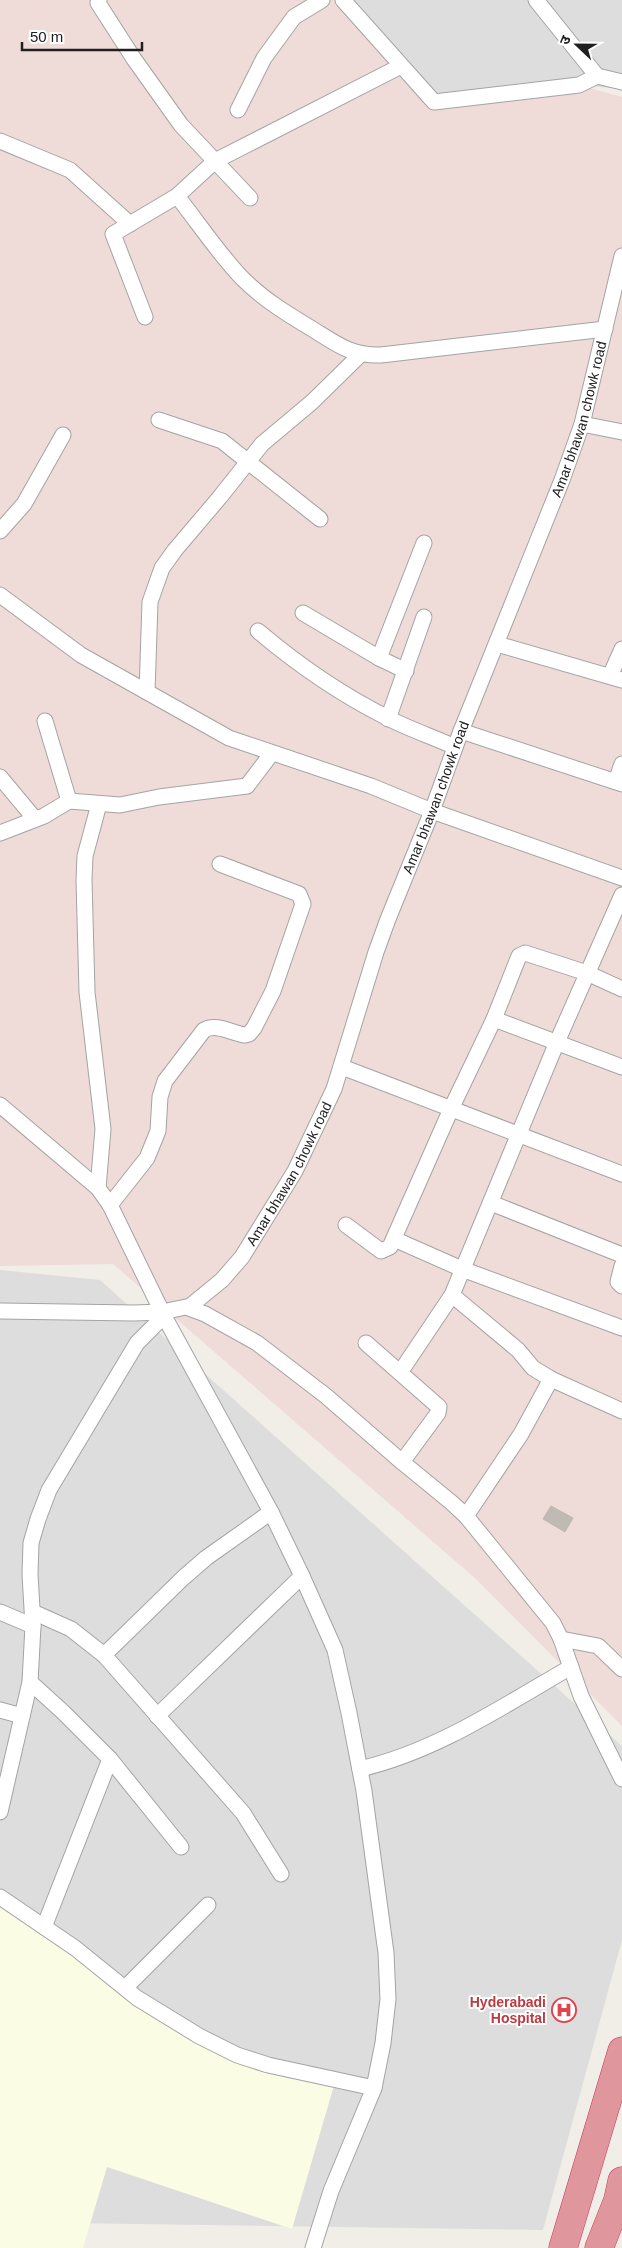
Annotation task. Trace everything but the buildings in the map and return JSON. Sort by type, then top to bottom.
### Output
[{"type":"highway","points":[[563,2248],[622,2052]]},
{"type":"highway","points":[[599,2248],[618,2200],[622,2181]]},
{"type":"street","points":[[99,0],[98,3],[134,59],[181,125],[250,198]]},
{"type":"street","points":[[238,110],[264,58],[294,17],[322,0]]},
{"type":"street","points":[[343,0],[434,102],[579,85],[597,76]]},
{"type":"street","points":[[536,0],[597,76],[622,82]]},
{"type":"street","points":[[145,317],[113,234],[177,196],[216,161],[401,66]]},
{"type":"street","points":[[0,141],[70,170],[130,224]]},
{"type":"street","points":[[177,196],[242,278],[283,311],[325,337],[360,355],[381,355],[605,329]]},
{"type":"street","name":"Amar bhawan chowk road","points":[[189,1307],[222,1280],[242,1257],[295,1171],[318,1125],[342,1067],[376,952],[432,811],[460,731],[497,644],[582,424],[621,262]]},
{"type":"street","points":[[147,692],[150,602],[162,568],[262,444],[312,402],[360,355]]},
{"type":"street","points":[[159,420],[222,441],[320,519]]},
{"type":"street","points":[[582,424],[622,432]]},
{"type":"street","points":[[0,531],[24,504],[63,435]]},
{"type":"street","points":[[379,658],[424,543]]},
{"type":"street","points":[[0,594],[81,655],[229,738],[371,786],[432,811],[622,878]]},
{"type":"street","points":[[303,613],[379,658],[406,671]]},
{"type":"street","points":[[388,718],[424,617]]},
{"type":"street","points":[[258,632],[286,655],[388,718],[455,747]]},
{"type":"street","points":[[497,644],[616,678],[622,649]]},
{"type":"street","points":[[45,721],[69,801]]},
{"type":"street","points":[[460,731],[619,783],[622,764]]},
{"type":"street","points":[[0,833],[35,819],[69,801],[120,804],[247,786],[272,753]]},
{"type":"street","points":[[0,778],[35,819]]},
{"type":"street","points":[[98,1188],[103,1129],[86,992],[84,880],[85,856],[99,804]]},
{"type":"street","points":[[110,1205],[147,1158],[158,1131],[162,1088],[180,1059],[204,1030],[209,1027],[214,1026],[245,1035],[249,1034],[254,1028],[273,991],[304,904],[299,894],[220,864]]},
{"type":"street","points":[[400,1371],[452,1295],[557,1042],[622,895]]},
{"type":"street","points":[[346,1225],[381,1251],[388,1249],[494,1019],[517,960],[522,954],[526,953],[587,974],[622,989]]},
{"type":"street","points":[[494,1019],[622,1067]]},
{"type":"street","points":[[342,1067],[518,1136],[622,1174]]},
{"type":"street","points":[[0,1106],[98,1188],[110,1205],[163,1314],[272,1512],[335,1650],[360,1769],[388,1973],[388,1999],[383,2043],[374,2088],[331,2192],[313,2248]]},
{"type":"street","points":[[491,1203],[622,1255]]},
{"type":"street","points":[[394,1239],[462,1269],[622,1328]]},
{"type":"street","points":[[622,1266],[618,1282],[622,1286]]},
{"type":"street","points":[[452,1295],[518,1350],[529,1365],[551,1379],[622,1411]]},
{"type":"street","points":[[0,1311],[27,1313],[163,1314],[189,1307],[229,1326],[257,1343],[326,1396],[466,1516],[542,1609],[561,1639],[581,1696],[622,1779]]},
{"type":"street","points":[[0,1812],[30,1682],[33,1619],[30,1574],[31,1543],[49,1490],[140,1338],[163,1314]]},
{"type":"street","points":[[366,1343],[440,1407],[438,1413],[402,1462]]},
{"type":"street","points":[[466,1516],[521,1434],[551,1379]]},
{"type":"street","points":[[104,1655],[206,1558],[272,1512]]},
{"type":"street","points":[[157,1716],[302,1576]]},
{"type":"street","points":[[0,1612],[71,1629],[104,1655],[243,1812],[281,1874]]},
{"type":"street","points":[[561,1639],[598,1646],[622,1669]]},
{"type":"street","points":[[360,1769],[387,1763],[439,1743],[571,1667]]},
{"type":"street","points":[[30,1682],[110,1759],[181,1847]]},
{"type":"street","points":[[0,1710],[22,1716]]},
{"type":"street","points":[[44,1927],[110,1759]]},
{"type":"street","points":[[0,1897],[44,1927],[137,1998],[198,2036],[237,2055],[268,2065],[374,2088]]},
{"type":"street","points":[[125,1988],[208,1905]]},
{"type":"shaded area","points":[[0,0],[343,0],[434,102],[579,85],[622,97],[622,1726],[476,1579],[113,1264],[0,1266]]},
{"type":"shaded area","points":[[343,0],[622,0],[622,89],[579,85],[434,102]]},
{"type":"shaded area","points":[[0,1270],[100,1280],[622,1746],[622,1940],[543,2230],[0,2222]]},
{"type":"shaded area","points":[[0,1901],[213,2051],[287,2078],[335,2082],[292,2229],[107,2167],[83,2248],[0,2248]]},
{"type":"place","name":"Hyderabadi Hospital","points":[[564,2010]]}]
